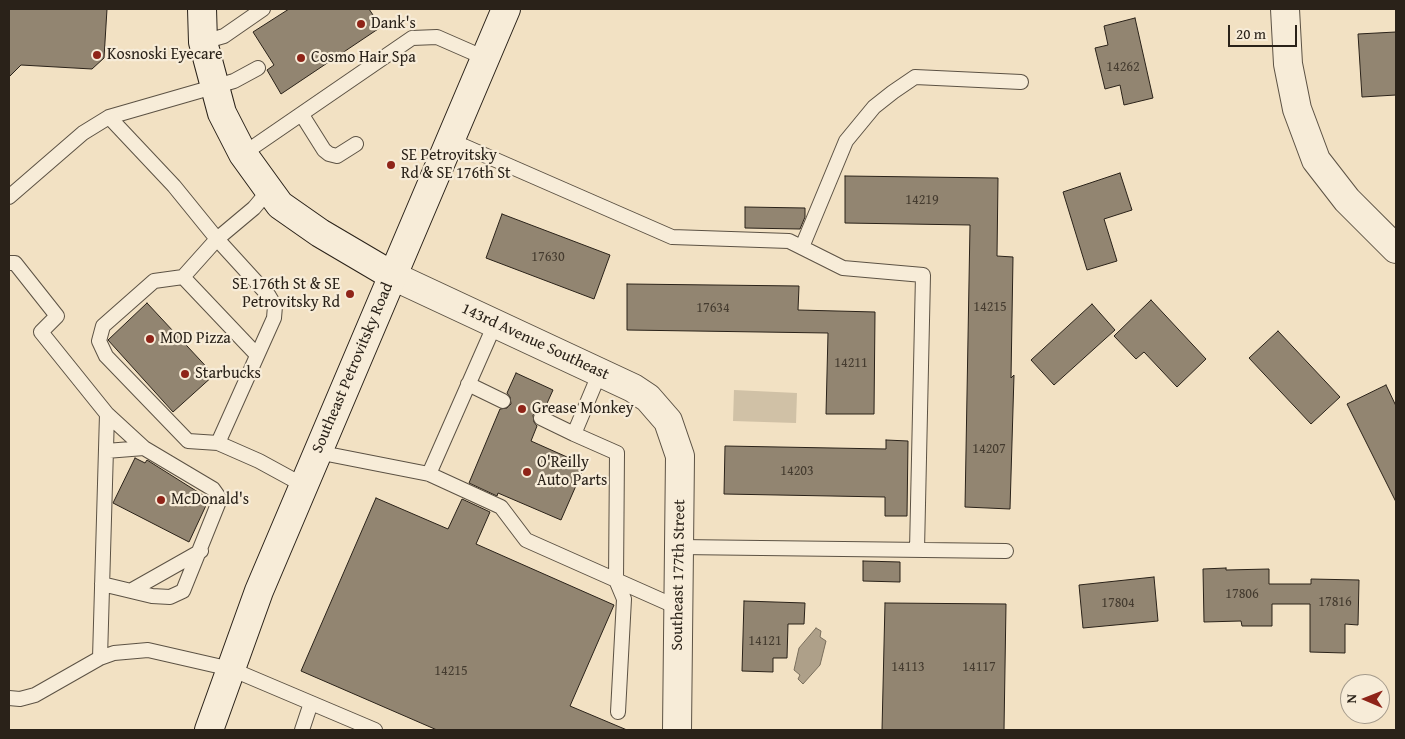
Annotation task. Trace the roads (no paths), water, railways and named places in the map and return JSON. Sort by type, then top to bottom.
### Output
[{"type":"street","name":"143rd Avenue Southeast","points":[[202,9],[203,42],[213,86],[222,113],[243,154],[280,205],[320,233],[393,276],[633,388],[648,398],[668,422]]},
{"type":"street","name":"Southeast Petrovitsky Road","points":[[208,730],[259,591],[506,9]]},
{"type":"street","points":[[1285,9],[1288,64],[1297,109],[1316,160],[1348,200],[1396,249]]},
{"type":"street","name":"Southeast 177th Street","points":[[668,422],[680,456],[677,730]]},
{"type":"lane","points":[[203,42],[224,36],[264,9]]},
{"type":"lane","points":[[243,154],[412,38],[437,37],[485,58]]},
{"type":"lane","points":[[9,197],[84,133],[109,117],[243,78],[258,68]]},
{"type":"lane","points":[[802,247],[846,141],[874,107],[893,92],[915,77],[1021,82]]},
{"type":"lane","points":[[302,115],[324,150],[329,154],[337,156],[356,144]]},
{"type":"lane","points":[[109,117],[174,186],[217,239],[269,296],[275,306],[274,318],[218,443]]},
{"type":"lane","points":[[450,140],[672,237],[789,240],[844,268],[923,275],[917,550]]},
{"type":"lane","points":[[269,190],[254,208],[217,239],[183,276],[154,281],[103,326],[99,341],[106,356],[188,441],[218,443],[259,461],[303,485]]},
{"type":"lane","points":[[9,263],[15,263],[57,316],[41,332],[107,414],[144,448],[213,489],[218,496],[218,504],[183,591],[176,596],[152,596],[102,584]]},
{"type":"lane","points":[[183,276],[257,354]]},
{"type":"lane","points":[[428,474],[495,324]]},
{"type":"lane","points":[[574,434],[600,372]]},
{"type":"lane","points":[[468,384],[503,400]]},
{"type":"lane","points":[[100,658],[107,414]]},
{"type":"lane","points":[[541,418],[617,453],[616,580],[624,599],[618,712]]},
{"type":"lane","points":[[106,451],[144,448]]},
{"type":"lane","points":[[317,452],[428,474],[501,507],[526,540],[679,608]]},
{"type":"lane","points":[[680,547],[1006,551]]},
{"type":"lane","points":[[132,590],[201,550]]},
{"type":"lane","points":[[9,698],[20,699],[35,695],[100,658],[114,653],[148,650],[231,669],[375,730]]},
{"type":"lane","points":[[302,730],[311,703]]},
{"type":"place","name":"Dank's","points":[[361,24]]},
{"type":"place","name":"Kosnoski Eyecare","points":[[97,55]]},
{"type":"place","name":"Cosmo Hair Spa","points":[[301,58]]},
{"type":"place","name":"SE Petrovitsky Rd & SE 176th St","points":[[391,165]]},
{"type":"place","name":"SE 176th St & SE Petrovitsky Rd","points":[[350,294]]},
{"type":"place","name":"MOD Pizza","points":[[150,339]]},
{"type":"place","name":"Starbucks","points":[[185,374]]},
{"type":"place","name":"Grease Monkey","points":[[522,409]]},
{"type":"place","name":"O'Reilly Auto Parts","points":[[527,472]]},
{"type":"place","name":"McDonald's","points":[[161,500]]}]
